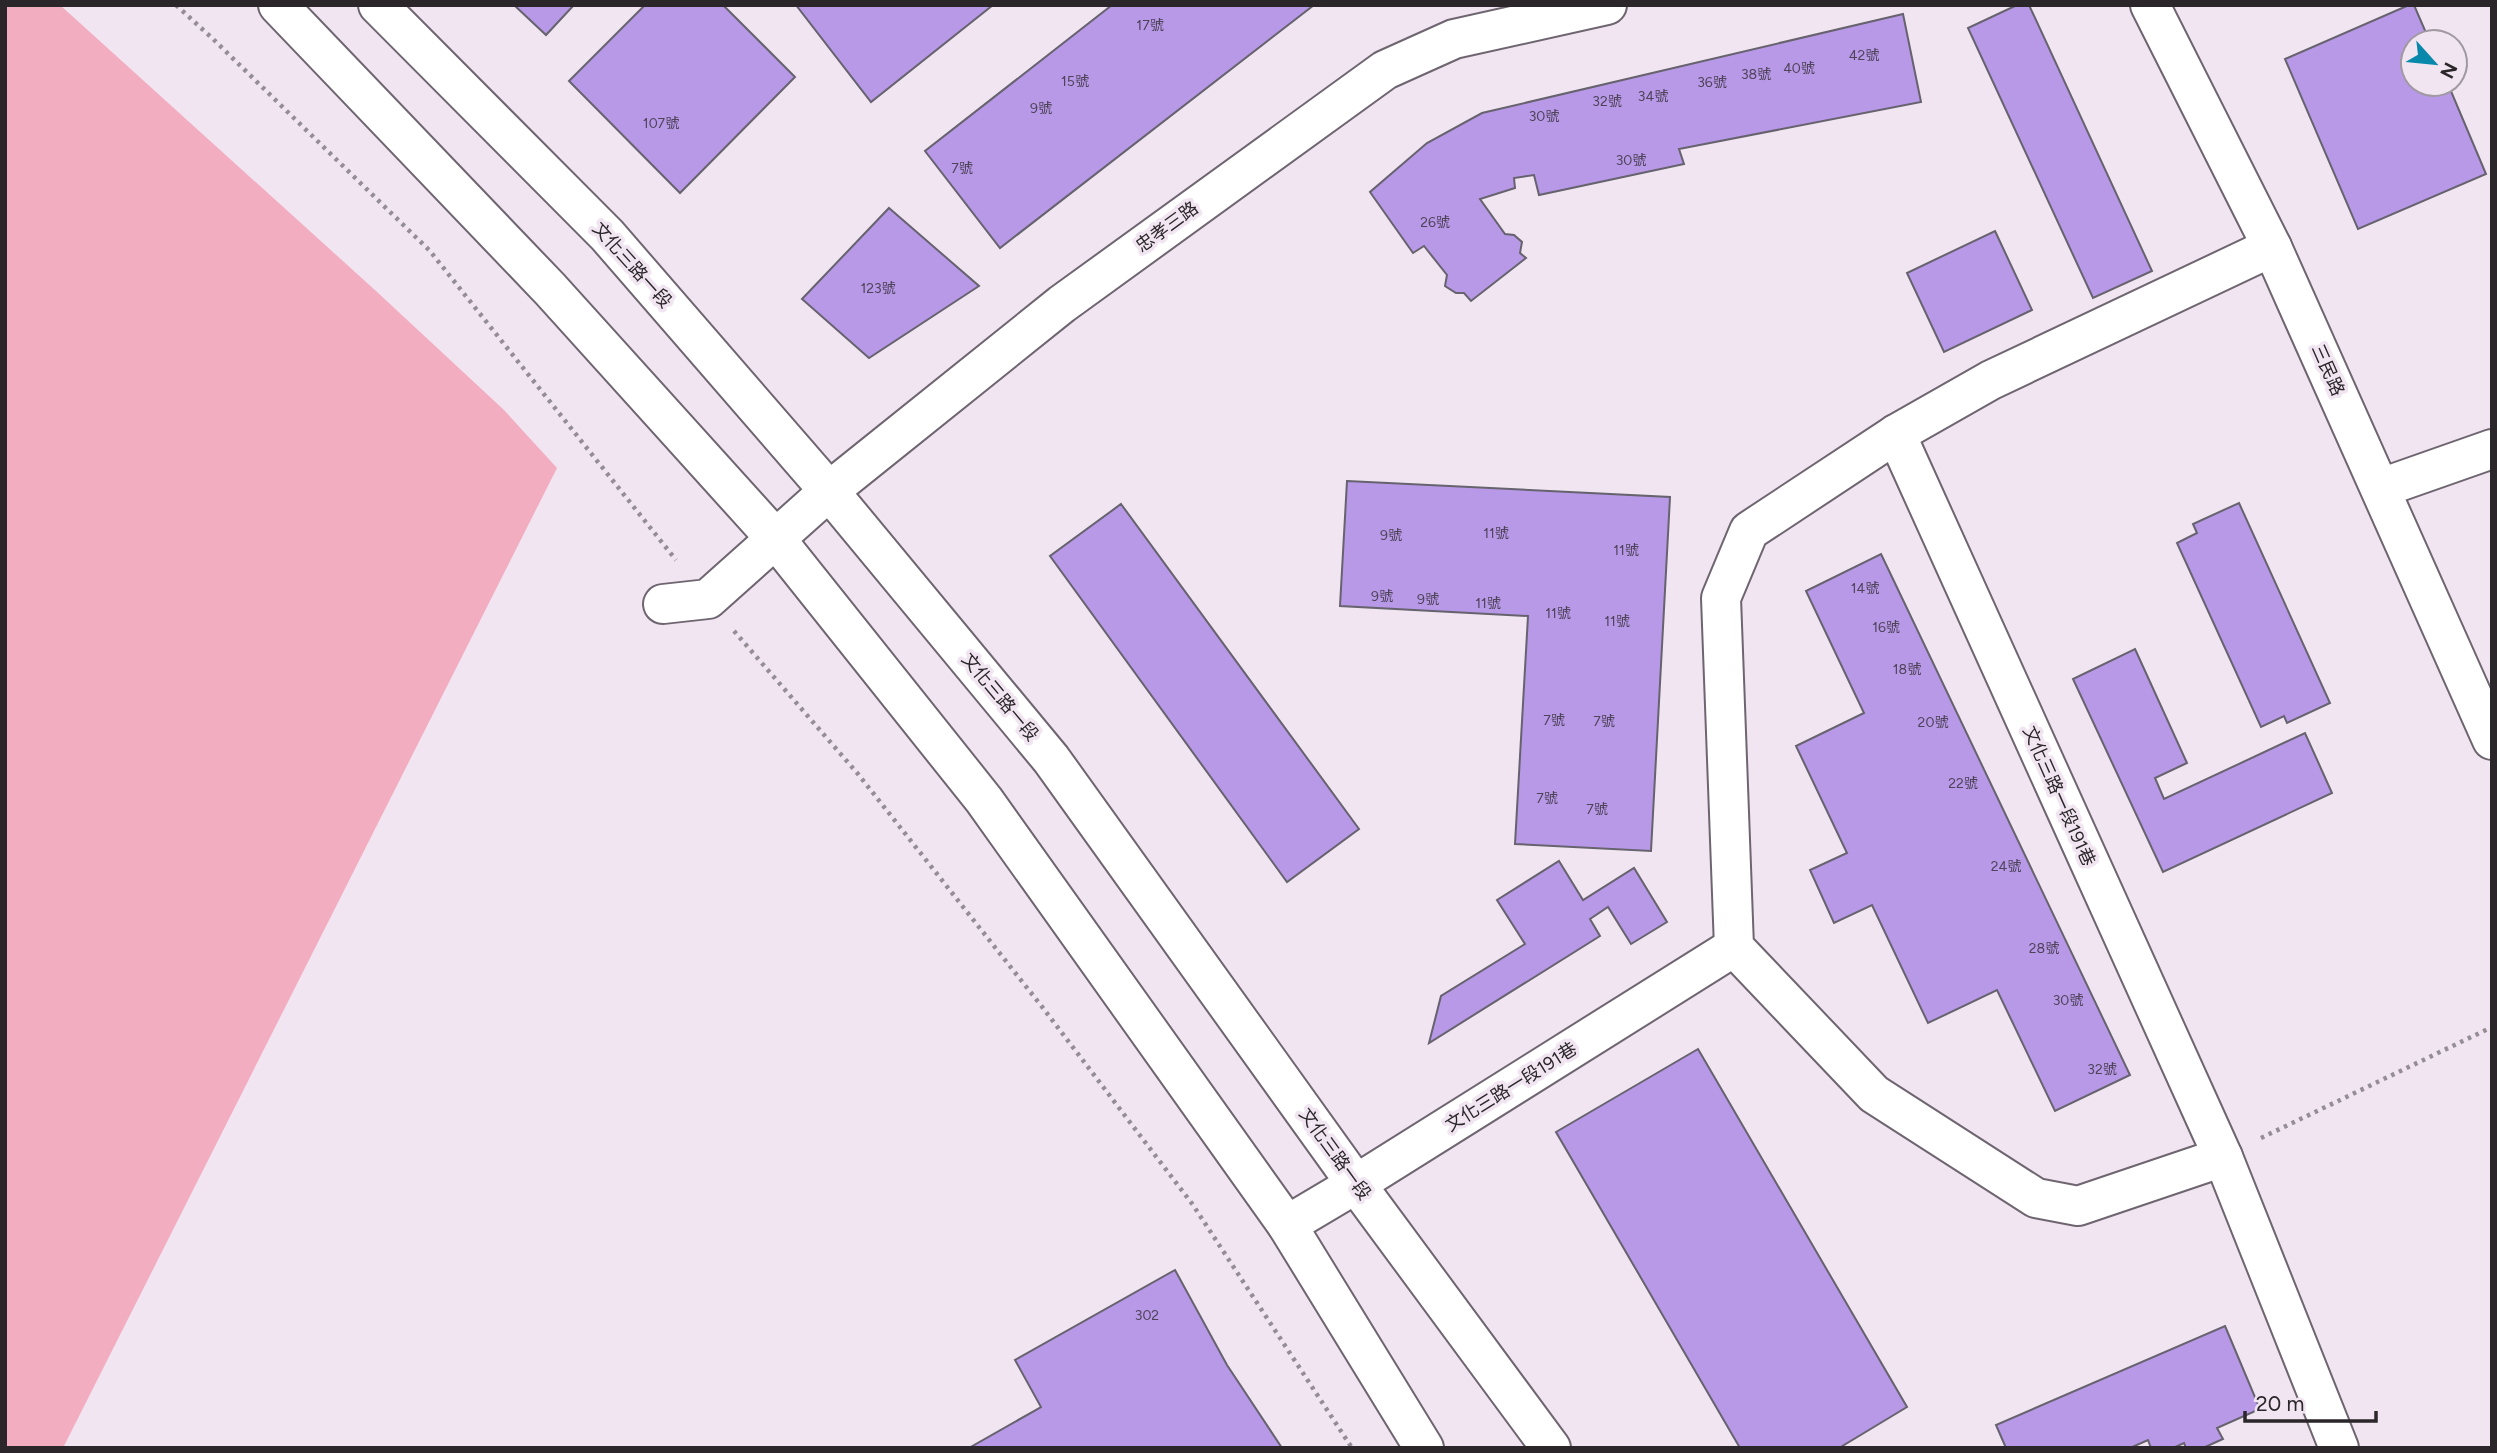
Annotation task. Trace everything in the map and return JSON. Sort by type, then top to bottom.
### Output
[{"type":"street","points":[[278,5],[550,289],[775,538],[984,800],[1287,1225],[1424,1448]]},
{"type":"street","name":"文化三路一段","points":[[377,5],[607,235],[829,491],[1051,759],[1356,1184],[1551,1448]]},
{"type":"street","name":"忠孝三路","points":[[708,599],[829,491],[1062,303],[1385,71],[1454,39],[1607,5]]},
{"type":"street","name":"三民路","points":[[2150,5],[2272,247],[2492,740]]},
{"type":"street","points":[[2223,1157],[2078,1206],[2036,1198],[1874,1094],[1734,947],[1721,598],[1749,531],[1896,434],[1991,380],[2272,247]]},
{"type":"street","name":"文化三路一段191巷","points":[[1896,434],[2223,1157],[2339,1448]]},
{"type":"street","points":[[2381,488],[2492,449]]},
{"type":"street","points":[[663,604],[708,599]]},
{"type":"street","name":"文化三路一段191巷","points":[[1287,1225],[1734,947]]},
{"type":"path","points":[[176,5],[430,251],[708,599],[858,774],[1043,1008],[1185,1194],[1352,1448]]},
{"type":"path","points":[[2223,1157],[2492,1027]]},
{"type":"shaded area","points":[[5,5],[60,5],[504,410],[557,468],[63,1448],[5,1448]]},
{"type":"building","points":[[514,5],[574,5],[546,35]]},
{"type":"building","points":[[645,5],[723,5],[795,77],[680,193],[569,81]]},
{"type":"building","points":[[796,5],[993,5],[871,102]]},
{"type":"building","points":[[1112,5],[1314,5],[1000,248],[925,151]]},
{"type":"building","points":[[2017,5],[2029,5],[2152,271],[2093,298],[1968,28]]},
{"type":"building","points":[[2414,5],[2424,28],[2399,28],[2399,98],[2454,98],[2486,174],[2358,229],[2285,59]]},
{"type":"building","points":[[1903,14],[1921,102],[1679,149],[1684,164],[1539,195],[1534,175],[1514,178],[1515,188],[1480,199],[1505,234],[1514,235],[1522,242],[1520,253],[1526,258],[1471,301],[1464,293],[1456,293],[1445,286],[1447,275],[1424,246],[1413,253],[1370,192],[1427,143],[1482,113]]},
{"type":"building","points":[[889,208],[979,286],[869,358],[802,299]]},
{"type":"building","points":[[1995,231],[2032,310],[1944,352],[1907,273]]},
{"type":"building","points":[[1347,481],[1670,497],[1651,851],[1515,844],[1528,616],[1340,606]]},
{"type":"building","points":[[2239,503],[2330,703],[2287,723],[2284,716],[2261,727],[2177,543],[2197,533],[2193,524]]},
{"type":"building","points":[[1121,504],[1359,829],[1287,882],[1050,556]]},
{"type":"building","points":[[1881,554],[2130,1075],[2055,1111],[1997,990],[1928,1023],[1872,905],[1834,923],[1810,870],[1847,853],[1796,746],[1864,713],[1806,591]]},
{"type":"building","points":[[2135,649],[2187,763],[2155,778],[2164,799],[2305,733],[2332,793],[2163,872],[2073,679]]},
{"type":"building","points":[[1559,861],[1583,900],[1634,868],[1667,922],[1631,944],[1608,907],[1590,919],[1600,936],[1429,1043],[1441,996],[1525,944],[1497,900]]},
{"type":"building","points":[[1698,1049],[1907,1407],[1839,1448],[1740,1448],[1556,1132]]},
{"type":"building","points":[[1175,1270],[1227,1365],[1282,1448],[969,1448],[1041,1407],[1015,1360]]},
{"type":"building","points":[[2225,1326],[2260,1409],[2217,1428],[2223,1439],[2203,1448],[2186,1448],[2184,1443],[2173,1448],[2151,1448],[2148,1440],[2130,1448],[2006,1448],[1996,1425]]}]
